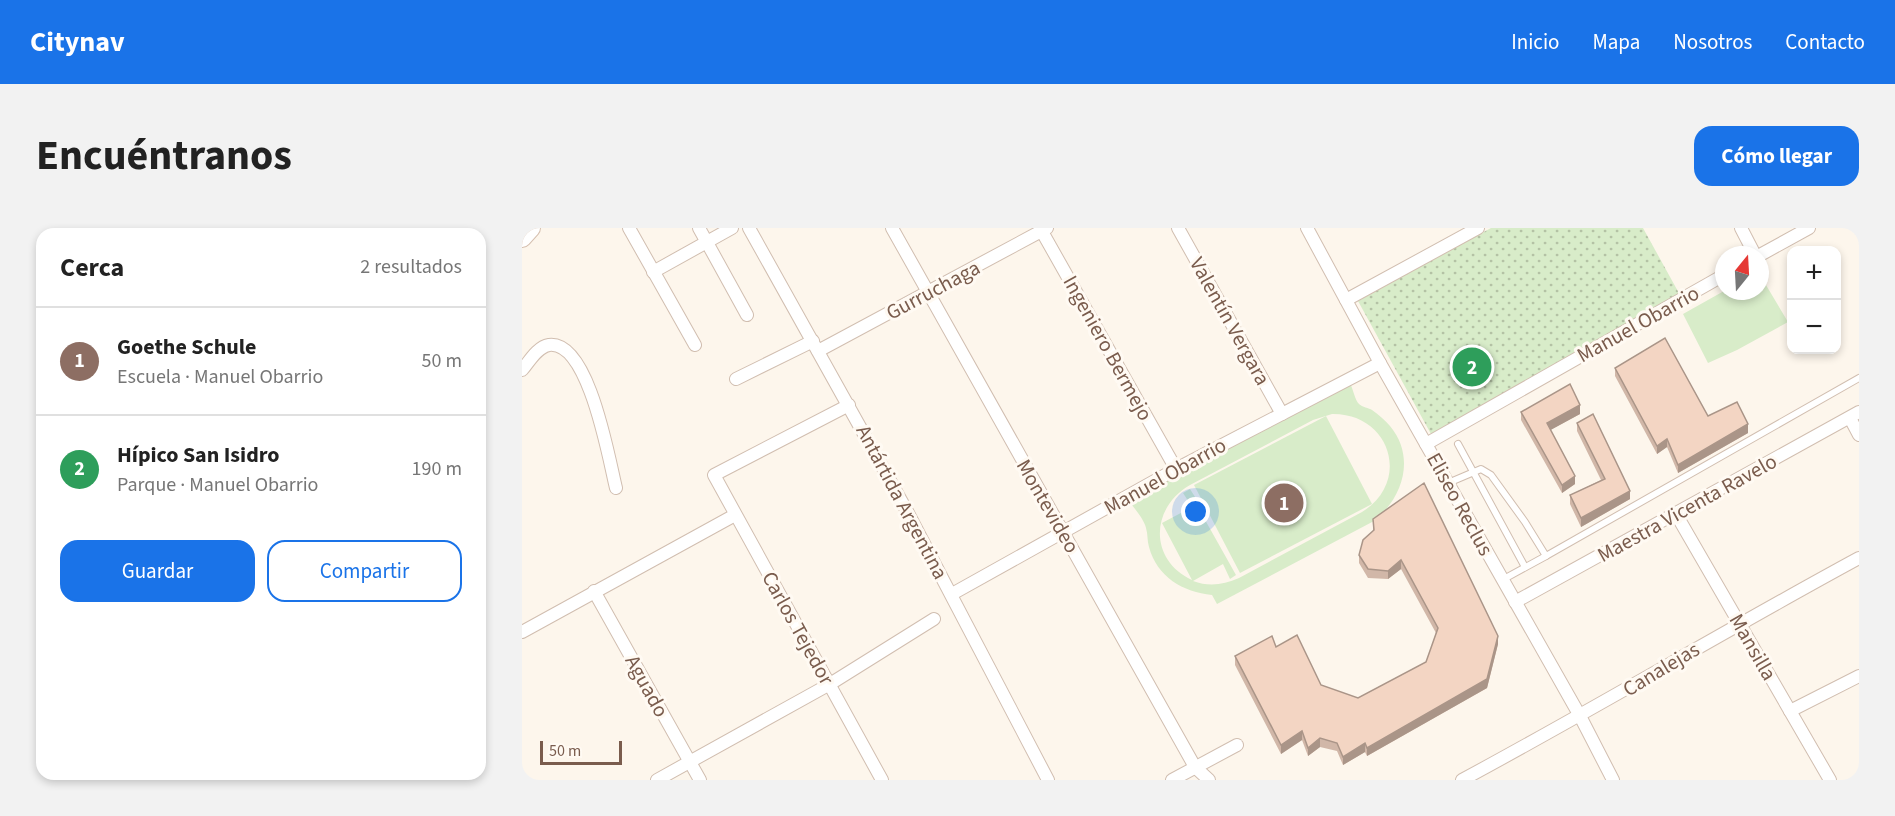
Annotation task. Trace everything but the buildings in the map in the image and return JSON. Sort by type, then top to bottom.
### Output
[{"type":"main road","points":[[522,238],[531,228]]},
{"type":"street","points":[[629,228],[695,345]]},
{"type":"street","points":[[699,228],[747,315]]},
{"type":"street","points":[[653,272],[732,228]]},
{"type":"street","name":"Antártida Argentina","points":[[749,228],[952,594],[1048,780]]},
{"type":"street","name":"Montevideo","points":[[892,228],[1195,768],[1209,780]]},
{"type":"street","name":"Valentín Vergara","points":[[1178,228],[1282,414]]},
{"type":"street","name":"Eliseo Reclus","points":[[1306,228],[1580,716],[1613,780]]},
{"type":"street","points":[[1346,300],[1478,228]]},
{"type":"street","points":[[1741,228],[1750,246]]},
{"type":"street","points":[[1769,250],[1809,228]]},
{"type":"street","name":"Gurruchaga","points":[[736,379],[816,346],[927,293],[1043,229]]},
{"type":"street","name":"Ingeniero Bermejo","points":[[1043,229],[1176,469]]},
{"type":"street","name":"Manuel Obarrio","points":[[1426,444],[1715,280]]},
{"type":"street","points":[[522,370],[541,348],[551,345],[571,355],[592,390],[616,488]]},
{"type":"street","name":"Manuel Obarrio","points":[[952,594],[1176,469],[1380,363]]},
{"type":"street","name":"Carlos Tejedor","points":[[849,405],[714,475],[882,780]]},
{"type":"street","points":[[1854,415],[1859,435]]},
{"type":"street","name":"Maestra Vicenta Ravelo","points":[[1515,602],[1854,415]]},
{"type":"street","name":"Mansilla","points":[[1676,514],[1830,780]]},
{"type":"street","points":[[522,632],[735,515]]},
{"type":"street","name":"Canalejas","points":[[1462,780],[1580,716],[1739,622],[1859,558]]},
{"type":"street","name":"Aguado","points":[[594,591],[700,780]]},
{"type":"street","points":[[657,780],[830,684],[934,619]]},
{"type":"street","points":[[1790,711],[1859,676]]},
{"type":"street","points":[[1172,780],[1237,745]]},
{"type":"lane","points":[[1502,580],[1859,378]]},
{"type":"lane","points":[[1458,444],[1525,567]]},
{"type":"lane","points":[[1448,483],[1481,469],[1491,475],[1546,556]]},
{"type":"green space","points":[[1491,228],[1643,228],[1680,295],[1431,434],[1358,301]]},
{"type":"green space","points":[[1769,290],[1787,323],[1708,363],[1683,314],[1715,296],[1715,300],[1769,300]]},
{"type":"green space","points":[[1350,383],[1358,402],[1372,410],[1388,424],[1398,438],[1403,451],[1403,476],[1399,489],[1384,512],[1374,521],[1217,604],[1212,595],[1181,586],[1158,567],[1148,545],[1147,530],[1143,521],[1128,500]],"holes":[[[1332,414],[1352,417],[1368,425],[1380,436],[1388,451],[1390,467],[1387,483],[1377,499],[1362,512],[1239,578],[1222,584],[1210,585],[1193,581],[1223,564],[1230,579],[1236,575],[1190,489],[1183,493],[1192,507],[1162,523],[1192,580],[1178,571],[1168,560],[1162,547],[1160,534],[1162,520],[1167,507],[1177,495],[1190,485],[1313,420]]]},
{"type":"green space","points":[[1326,416],[1372,504],[1240,573],[1194,485]]},
{"type":"place","name":"Hípico San Isidro","points":[[1472,367]]},
{"type":"place","name":"Goethe Schule","points":[[1284,503]]}]
